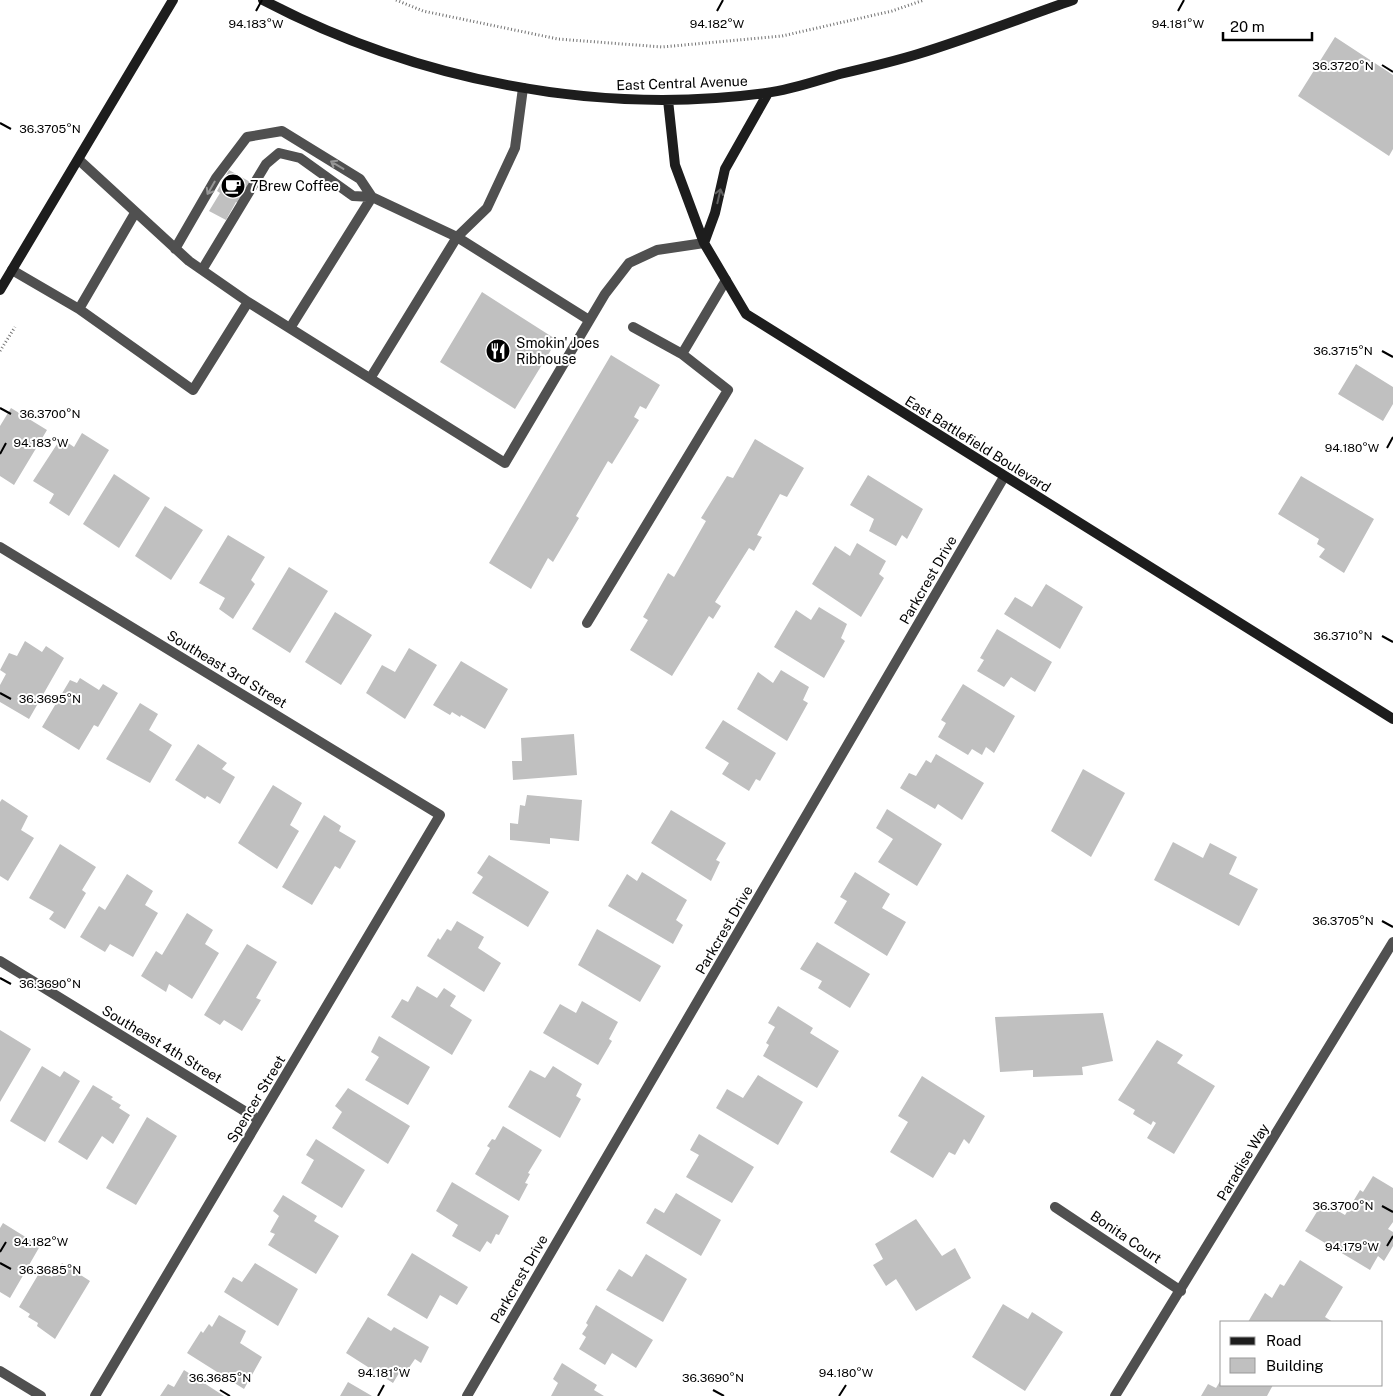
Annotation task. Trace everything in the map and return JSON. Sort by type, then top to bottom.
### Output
[{"type":"street","points":[[0,290],[173,0]]},
{"type":"street","name":"East Central Avenue","points":[[263,0],[338,34],[412,62],[523,88],[612,99],[668,100],[768,93],[918,54],[1073,0]]},
{"type":"street","points":[[371,377],[457,237],[487,208],[515,148],[523,88]]},
{"type":"street","points":[[79,160],[135,213],[202,270],[248,302],[371,377],[505,463],[605,294],[629,263],[657,250],[704,243],[715,213],[725,169],[768,93]]},
{"type":"street","name":"East Battlefield Boulevard","points":[[668,100],[674,165],[704,243],[746,314],[1393,719]]},
{"type":"street","points":[[176,249],[216,178],[247,137],[282,131],[360,179],[372,197]]},
{"type":"street","points":[[202,270],[266,164],[280,154],[300,158],[353,196],[372,197],[457,237],[589,320]]},
{"type":"street","points":[[290,328],[372,197]]},
{"type":"street","points":[[79,309],[135,213]]},
{"type":"street","points":[[12,270],[79,309],[193,390],[248,302]]},
{"type":"street","points":[[682,354],[726,280]]},
{"type":"street","points":[[587,623],[728,390],[682,354],[633,327]]},
{"type":"street","name":"Parkcrest Drive","points":[[467,1396],[1004,477]]},
{"type":"street","name":"Southeast 3rd Street","points":[[0,547],[440,815]]},
{"type":"street","name":"Spencer Street","points":[[95,1396],[440,815]]},
{"type":"street","name":"Paradise Way","points":[[1115,1396],[1393,942]]},
{"type":"street","name":"Southeast 4th Street","points":[[0,961],[259,1120]]},
{"type":"street","name":"Bonita Court","points":[[1055,1207],[1181,1291]]},
{"type":"street","points":[[0,1371],[41,1396]]},
{"type":"path","points":[[396,0],[423,11],[558,39],[662,46],[782,36],[892,11],[924,0]]},
{"type":"path","points":[[0,351],[15,327]]},
{"type":"building","points":[[1335,37],[1393,75],[1393,149],[1389,156],[1298,96]]},
{"type":"building","points":[[229,170],[252,183],[240,204],[236,202],[226,220],[209,211],[220,193],[217,191]]},
{"type":"building","name":"Smokin' Joes Ribhouse","points":[[482,292],[557,340],[515,409],[440,362]]},
{"type":"building","points":[[611,355],[660,385],[646,409],[640,406],[634,417],[639,420],[612,464],[608,461],[576,516],[579,518],[553,562],[548,558],[531,589],[489,563]]},
{"type":"building","points":[[1356,364],[1393,387],[1393,404],[1383,421],[1338,394]]},
{"type":"building","points":[[11,408],[47,430],[14,485],[0,476],[0,426]]},
{"type":"building","points":[[82,433],[109,450],[69,516],[49,503],[54,494],[33,481],[61,438],[74,447]]},
{"type":"building","points":[[755,439],[804,468],[787,497],[780,494],[757,535],[762,537],[754,551],[749,548],[715,602],[721,606],[713,619],[709,616],[672,676],[630,650],[648,620],[643,617],[668,573],[674,577],[706,521],[701,518],[727,476],[733,478]]},
{"type":"building","points":[[114,474],[150,498],[119,548],[83,524]]},
{"type":"building","points":[[868,475],[923,509],[907,539],[902,535],[896,546],[869,531],[874,519],[850,505]]},
{"type":"building","points":[[1301,476],[1374,519],[1344,573],[1319,557],[1325,549],[1317,544],[1319,539],[1278,514]]},
{"type":"building","points":[[165,506],[203,530],[171,580],[135,556]]},
{"type":"building","points":[[228,535],[265,557],[251,580],[255,584],[233,619],[219,609],[225,598],[199,583]]},
{"type":"building","points":[[857,543],[886,561],[879,574],[884,578],[861,617],[812,584],[835,546],[850,556]]},
{"type":"building","points":[[289,567],[328,591],[290,653],[252,629]]},
{"type":"building","points":[[1046,584],[1083,607],[1060,649],[1004,614],[1015,597],[1032,607]]},
{"type":"building","points":[[819,607],[847,624],[841,638],[845,641],[824,678],[774,647],[796,610],[811,620]]},
{"type":"building","points":[[335,612],[372,635],[341,685],[305,662]]},
{"type":"building","points":[[997,629],[1052,662],[1035,692],[1011,677],[1004,687],[977,671],[984,660],[980,658]]},
{"type":"building","points":[[25,641],[42,652],[46,646],[64,658],[29,719],[0,702],[0,685],[6,674],[0,670],[9,653],[17,656]]},
{"type":"building","points":[[409,648],[437,665],[405,719],[366,693],[382,665],[395,672]]},
{"type":"building","points":[[461,661],[508,689],[485,729],[461,715],[460,717],[452,712],[450,715],[433,705]]},
{"type":"building","points":[[781,670],[809,687],[803,700],[808,703],[787,741],[737,709],[758,672],[773,683]]},
{"type":"building","points":[[80,678],[99,690],[103,684],[118,693],[98,727],[94,725],[79,750],[42,727],[70,680],[77,683]]},
{"type":"building","points":[[963,684],[1015,716],[994,753],[986,747],[982,755],[972,749],[968,755],[938,737],[946,723],[941,720]]},
{"type":"building","points":[[140,703],[158,714],[149,730],[172,745],[150,783],[106,759]]},
{"type":"building","points":[[723,720],[776,753],[760,781],[756,779],[749,791],[722,774],[729,763],[705,748]]},
{"type":"building","points":[[574,734],[577,775],[513,780],[512,761],[522,761],[521,738]]},
{"type":"building","points":[[198,744],[227,763],[222,769],[235,777],[220,804],[207,796],[205,799],[175,780]]},
{"type":"building","points":[[936,754],[984,783],[962,820],[938,804],[935,809],[900,788],[909,773],[916,776],[926,760],[931,763]]},
{"type":"building","points":[[1083,769],[1125,793],[1091,857],[1051,831]]},
{"type":"building","points":[[273,785],[302,803],[290,825],[299,831],[277,869],[238,843]]},
{"type":"building","points":[[527,795],[582,800],[579,841],[550,838],[550,844],[510,840],[510,823],[518,824],[520,805],[525,806]]},
{"type":"building","points":[[2,799],[28,816],[21,830],[34,838],[8,881],[0,876],[0,802]]},
{"type":"building","points":[[887,809],[942,844],[917,886],[878,862],[893,839],[876,828]]},
{"type":"building","points":[[671,810],[726,843],[716,860],[720,862],[711,881],[651,843]]},
{"type":"building","points":[[324,815],[341,826],[339,831],[356,841],[340,869],[335,866],[312,905],[282,887]]},
{"type":"building","points":[[1173,842],[1203,858],[1210,843],[1237,857],[1229,874],[1258,889],[1239,926],[1154,880]]},
{"type":"building","points":[[60,844],[96,867],[82,890],[86,893],[65,929],[49,919],[54,912],[29,898]]},
{"type":"building","points":[[489,855],[549,892],[528,927],[472,893],[483,877],[477,873]]},
{"type":"building","points":[[642,872],[687,900],[676,920],[683,925],[673,944],[608,906],[627,874],[637,881]]},
{"type":"building","points":[[855,872],[890,894],[882,908],[906,922],[887,956],[834,923],[847,901],[840,897]]},
{"type":"building","points":[[127,874],[153,891],[145,905],[158,913],[133,957],[110,944],[105,952],[80,937],[99,906],[105,910]]},
{"type":"building","points":[[187,913],[213,930],[205,944],[219,953],[192,999],[169,984],[166,992],[141,976],[156,951],[162,955]]},
{"type":"building","points":[[457,921],[484,937],[478,948],[501,963],[484,992],[427,956],[438,938],[440,940],[447,929],[451,931]]},
{"type":"building","points":[[597,929],[661,966],[640,1002],[578,965]]},
{"type":"building","points":[[817,942],[870,974],[850,1008],[818,988],[822,981],[800,969]]},
{"type":"building","points":[[247,944],[277,962],[256,998],[261,1000],[242,1031],[224,1020],[220,1025],[204,1015]]},
{"type":"building","points":[[417,986],[437,998],[444,988],[456,996],[450,1006],[472,1020],[452,1055],[391,1017],[402,999],[408,1002]]},
{"type":"building","points":[[582,1001],[618,1022],[609,1039],[612,1041],[598,1065],[543,1033],[560,1004],[576,1013]]},
{"type":"building","points":[[778,1006],[813,1028],[810,1033],[839,1051],[817,1088],[763,1056],[769,1045],[766,1043],[775,1027],[768,1023]]},
{"type":"building","points":[[1103,1013],[1113,1061],[1082,1067],[1083,1075],[1033,1077],[1033,1070],[1000,1072],[995,1017]]},
{"type":"building","points":[[0,1030],[31,1049],[0,1102]]},
{"type":"building","points":[[379,1036],[430,1067],[408,1105],[365,1080],[379,1057],[371,1052]]},
{"type":"building","points":[[1157,1040],[1183,1055],[1177,1063],[1215,1086],[1174,1154],[1147,1138],[1156,1123],[1153,1121],[1151,1125],[1133,1114],[1135,1110],[1118,1100]]},
{"type":"building","points":[[42,1066],[60,1077],[64,1071],[80,1081],[45,1142],[10,1121]]},
{"type":"building","points":[[553,1066],[582,1084],[576,1096],[581,1099],[560,1138],[508,1107],[530,1070],[545,1078]]},
{"type":"building","points":[[758,1075],[803,1102],[778,1145],[716,1108],[727,1089],[743,1098]]},
{"type":"building","points":[[922,1076],[985,1116],[969,1144],[964,1139],[955,1155],[949,1152],[933,1178],[890,1152],[908,1122],[898,1116]]},
{"type":"building","points":[[93,1085],[113,1097],[111,1099],[121,1105],[119,1108],[130,1115],[113,1144],[102,1136],[87,1160],[58,1142]]},
{"type":"building","points":[[348,1088],[410,1126],[388,1164],[332,1128],[342,1112],[335,1106]]},
{"type":"building","points":[[147,1117],[177,1136],[136,1205],[106,1188]]},
{"type":"building","points":[[503,1126],[542,1150],[528,1173],[530,1174],[525,1183],[528,1184],[519,1201],[475,1174],[490,1148],[487,1146],[492,1139],[495,1140]]},
{"type":"building","points":[[699,1134],[754,1167],[732,1203],[686,1177],[699,1155],[690,1150]]},
{"type":"building","points":[[316,1139],[365,1170],[342,1208],[301,1183],[314,1160],[306,1155]]},
{"type":"building","points":[[1373,1176],[1393,1188],[1393,1222],[1388,1229],[1393,1232],[1393,1246],[1384,1261],[1378,1256],[1370,1270],[1305,1231],[1323,1202],[1345,1215],[1360,1190],[1363,1192]]},
{"type":"building","points":[[452,1182],[509,1216],[499,1235],[496,1234],[491,1244],[487,1241],[480,1252],[452,1236],[458,1225],[436,1211]]},
{"type":"building","points":[[676,1193],[721,1220],[701,1256],[646,1223],[655,1208],[664,1213]]},
{"type":"building","points":[[283,1195],[317,1216],[314,1221],[339,1236],[316,1274],[268,1245],[275,1234],[270,1232],[279,1216],[273,1211]]},
{"type":"building","points":[[916,1219],[942,1256],[955,1248],[971,1278],[916,1311],[896,1279],[886,1286],[873,1265],[883,1259],[875,1244]]},
{"type":"building","points":[[3,1223],[40,1246],[10,1298],[0,1292],[0,1228]]},
{"type":"building","points":[[412,1253],[468,1287],[457,1305],[440,1295],[427,1319],[387,1295]]},
{"type":"building","points":[[646,1254],[687,1279],[663,1322],[606,1290],[619,1269],[632,1277]]},
{"type":"building","points":[[1300,1260],[1343,1287],[1325,1317],[1331,1321],[1249,1321],[1265,1293],[1272,1298],[1280,1284],[1284,1286]]},
{"type":"building","points":[[62,1263],[90,1281],[55,1339],[37,1326],[38,1323],[28,1317],[30,1314],[19,1307],[41,1270],[52,1277]]},
{"type":"building","points":[[255,1263],[298,1289],[278,1326],[224,1292],[233,1277],[242,1282]]},
{"type":"building","points":[[1003,1304],[1028,1319],[1032,1312],[1063,1332],[1025,1391],[972,1357]]},
{"type":"building","points":[[596,1305],[653,1340],[636,1368],[612,1353],[605,1365],[579,1349],[586,1337],[582,1334],[588,1325],[586,1323]]},
{"type":"building","points":[[219,1315],[246,1331],[240,1343],[262,1357],[244,1389],[187,1353],[201,1331],[203,1333],[209,1324],[212,1327]]},
{"type":"building","points":[[368,1317],[391,1331],[394,1327],[429,1347],[421,1363],[415,1359],[404,1375],[399,1373],[393,1383],[346,1353]]},
{"type":"building","points":[[562,1363],[597,1385],[594,1390],[604,1396],[551,1396],[558,1383],[553,1379]]},
{"type":"building","points":[[184,1370],[224,1396],[160,1396],[168,1384],[174,1387]]},
{"type":"building","points":[[1220,1381],[1220,1386],[1272,1386],[1267,1396],[1201,1396],[1208,1384],[1216,1388]]},
{"type":"building","points":[[348,1382],[372,1396],[340,1396]]},
{"type":"place","name":"7Brew Coffee","points":[[233,186]]},
{"type":"place","name":"Smokin' Joes Ribhouse","points":[[498,351]]}]
